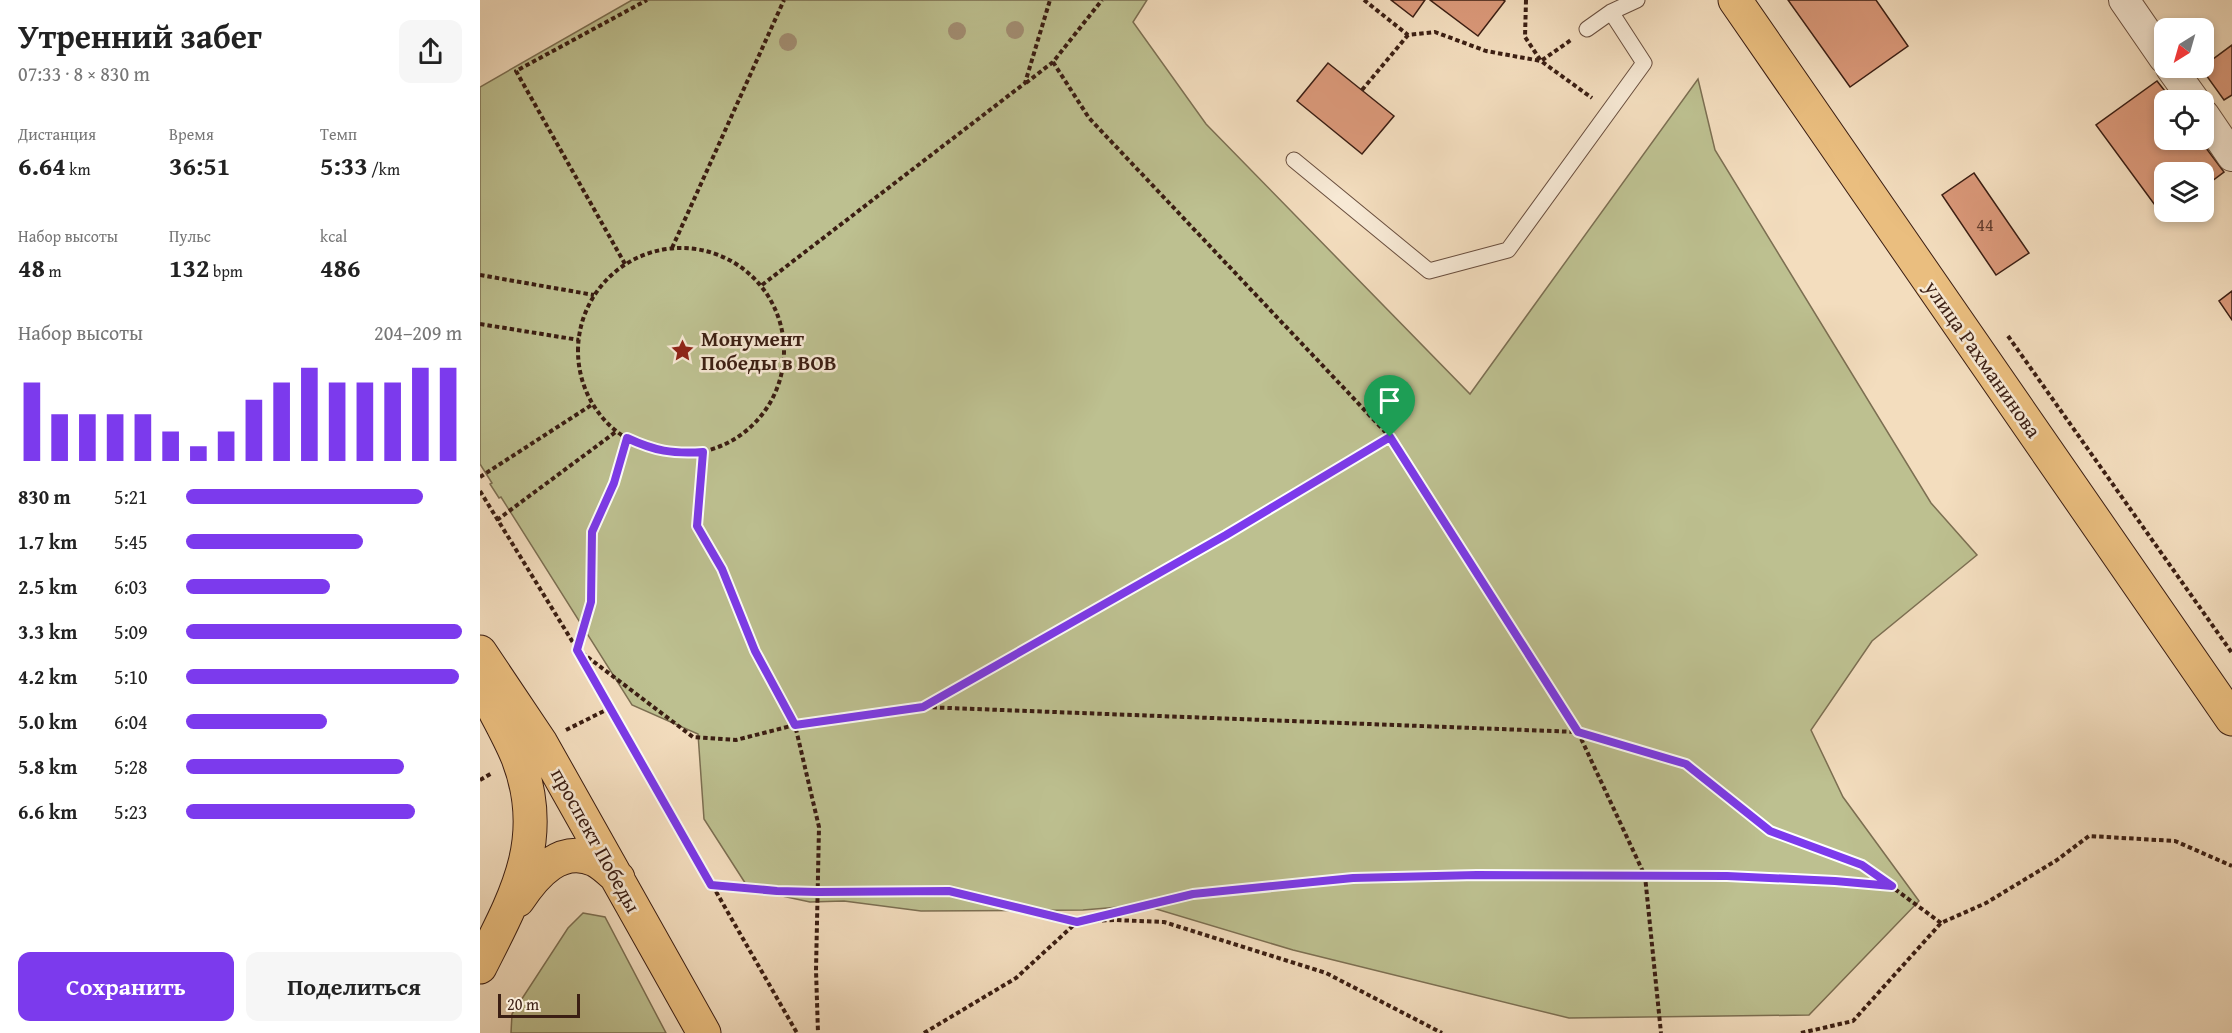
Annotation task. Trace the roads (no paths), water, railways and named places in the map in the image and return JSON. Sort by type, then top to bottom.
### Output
[{"type":"main road","name":"улица Рахманинова","points":[[1735,0],[2232,718]]},
{"type":"main road","name":"проспект Победы","points":[[480,652],[542,743],[704,1033]]},
{"type":"main road","name":"проспект Победы","points":[[480,683],[517,757],[532,812],[531,839],[524,867],[502,924],[480,967]]},
{"type":"main road","points":[[502,924],[523,892],[540,873],[554,862],[572,855],[583,855],[598,861],[619,879]]},
{"type":"street","points":[[2124,0],[2154,44]]},
{"type":"street","points":[[2214,130],[2232,156]]},
{"type":"lane","points":[[1587,29],[1611,12],[1637,0]]},
{"type":"lane","points":[[1294,159],[1429,271],[1508,250],[1644,63],[1611,12]]},
{"type":"place","name":"Монумент Победы в ВОВ","points":[[683,350]]}]
